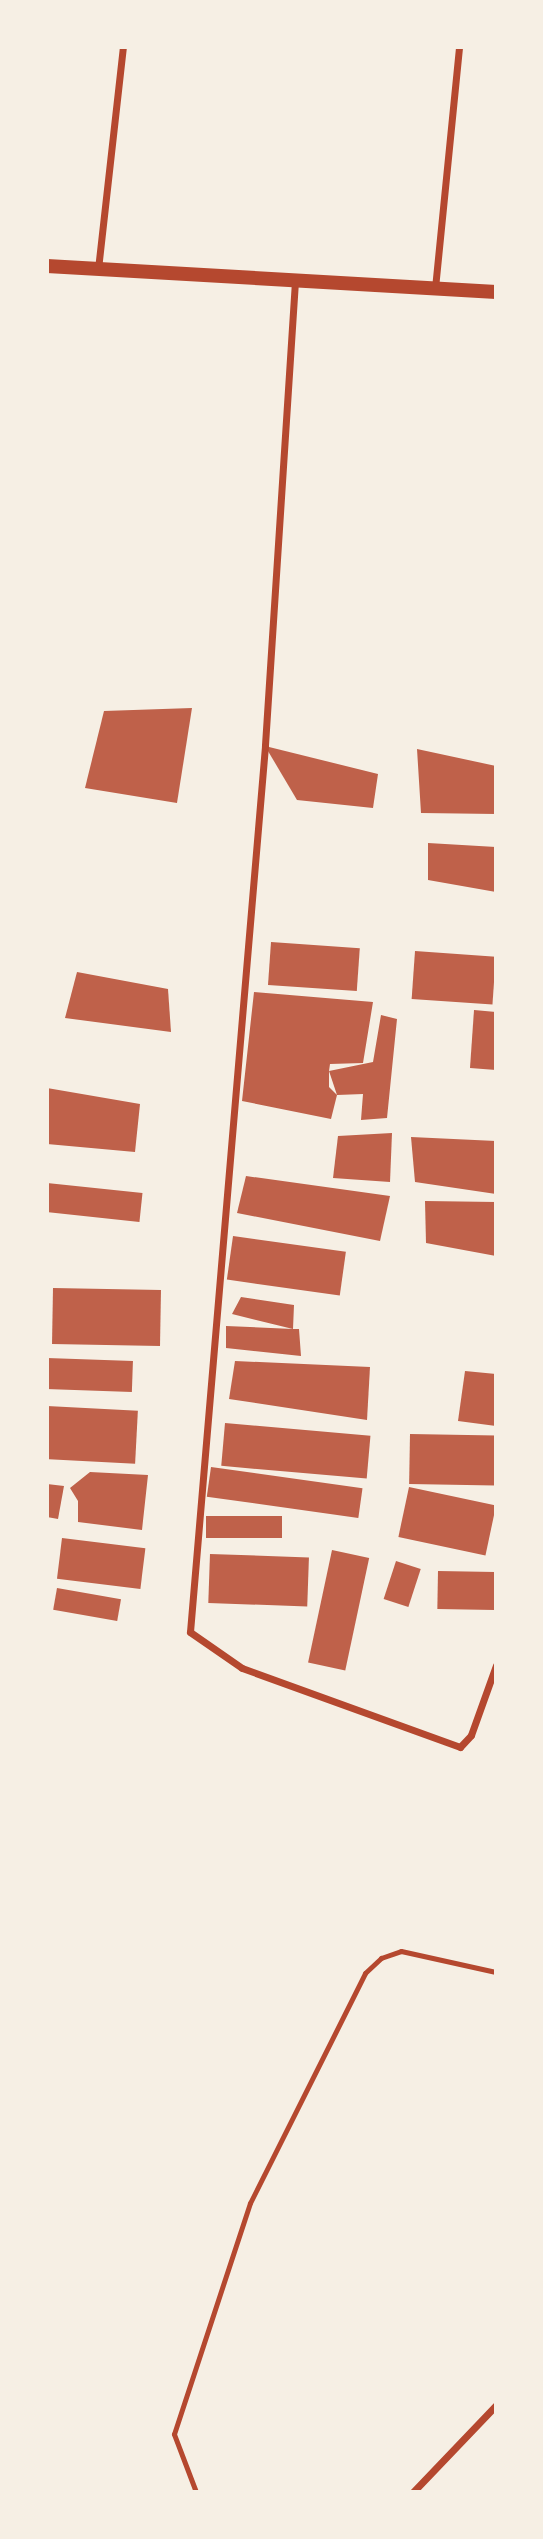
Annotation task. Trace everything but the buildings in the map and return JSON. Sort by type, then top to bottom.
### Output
[{"type":"main road","points":[[47,266],[496,292]]},
{"type":"street","points":[[98,270],[123,47]]},
{"type":"street","points":[[435,288],[460,47]]},
{"type":"street","points":[[295,281],[265,746],[190,1632],[242,1668],[460,1747],[471,1735],[496,1665]]},
{"type":"street","points":[[414,2492],[496,2405]]},
{"type":"lane","points":[[196,2492],[174,2434],[250,2203],[365,1973],[381,1958],[401,1951],[496,1972]]}]
